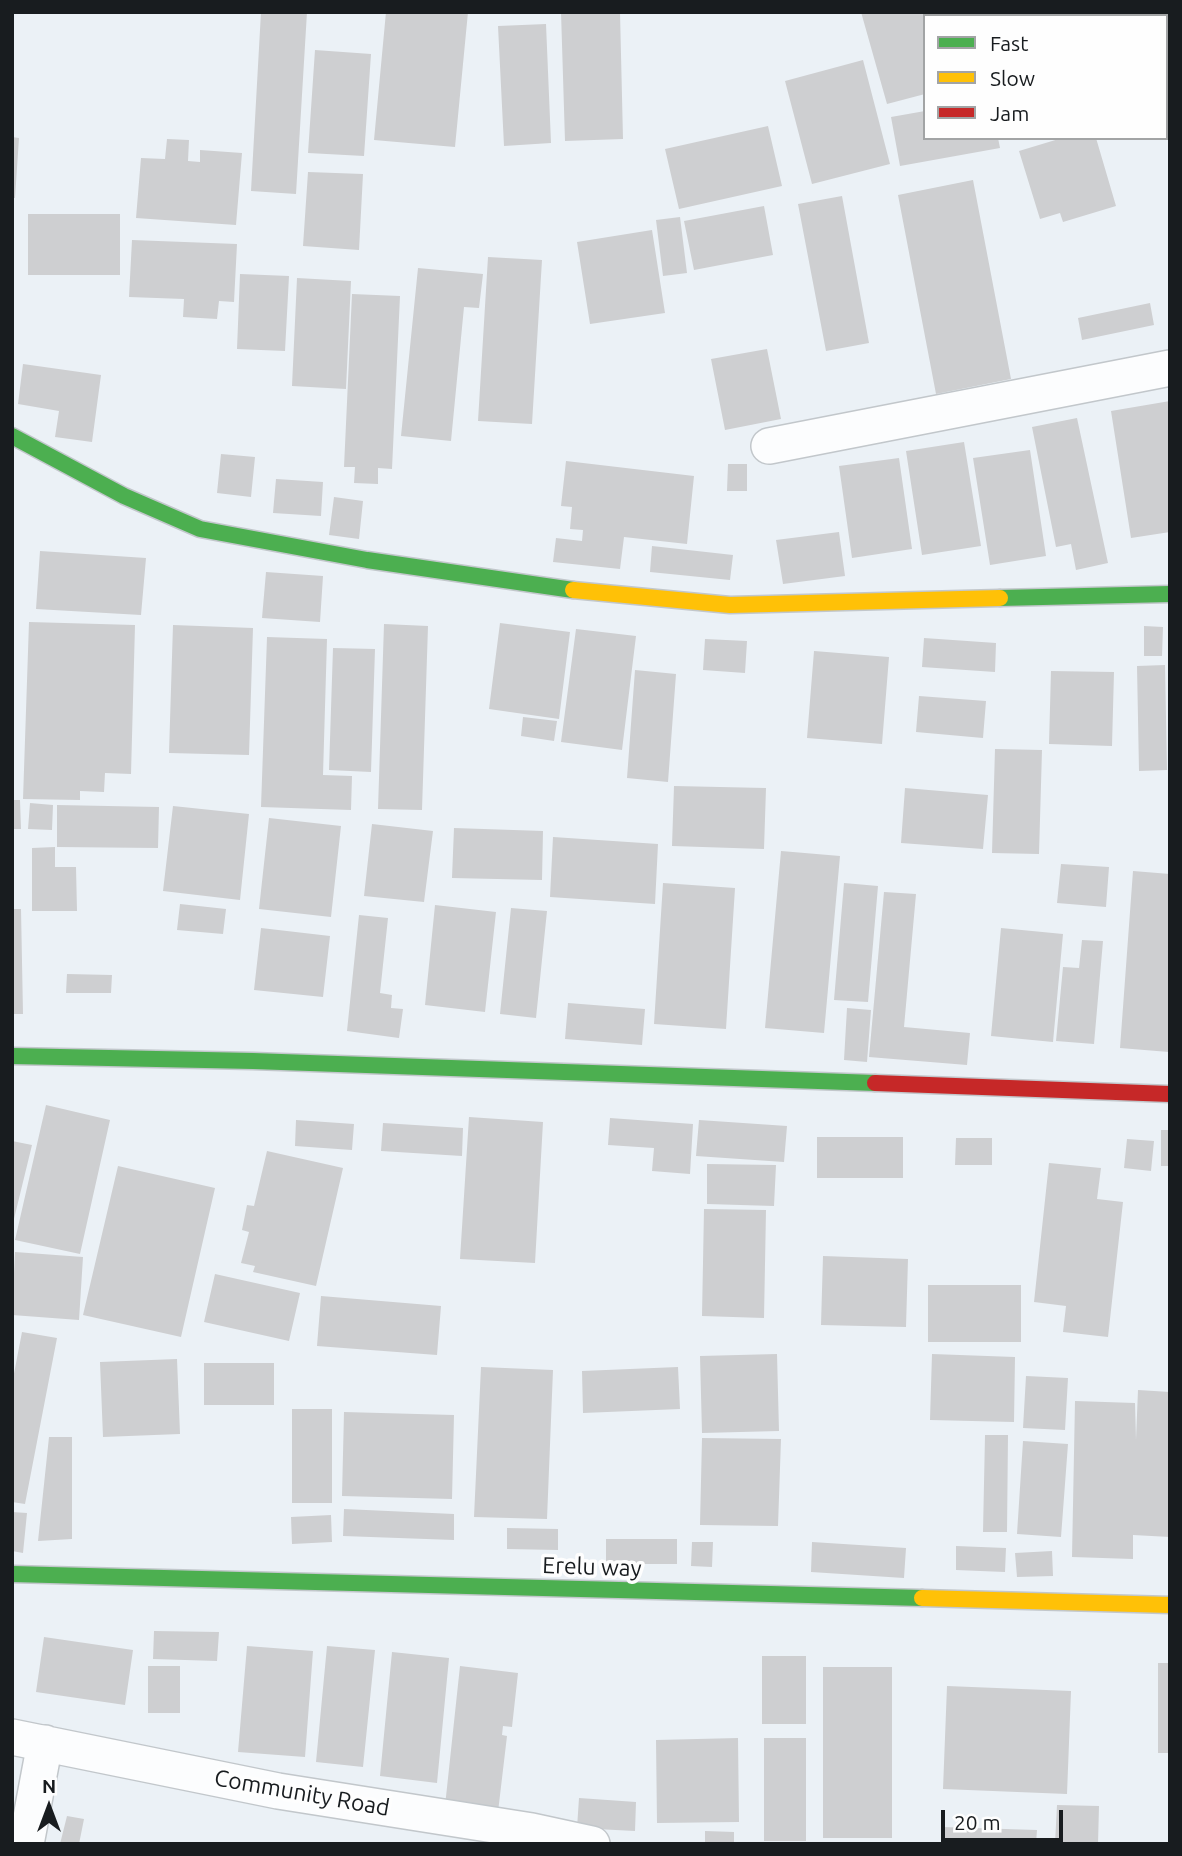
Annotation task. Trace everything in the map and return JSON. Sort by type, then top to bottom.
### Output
[{"type":"street","points":[[769,446],[1170,368]]},
{"type":"street","points":[[12,436],[124,496],[201,529],[367,561],[536,586],[730,605],[1170,594]]},
{"type":"street","points":[[12,1056],[267,1061],[1170,1094]]},
{"type":"street","name":"Erelu way","points":[[12,1574],[1170,1605]]},
{"type":"street","points":[[26,1844],[29,1740]]},
{"type":"street","name":"Community Road","points":[[29,1740],[278,1791],[530,1838],[592,1844]]},
{"type":"building","points":[[261,12],[307,12],[296,194],[251,191]]},
{"type":"building","points":[[386,12],[468,12],[455,147],[374,140]]},
{"type":"building","points":[[561,12],[620,12],[623,139],[565,141]]},
{"type":"building","points":[[861,12],[942,12],[923,14],[923,95],[887,104]]},
{"type":"building","points":[[966,12],[996,14],[966,14]]},
{"type":"building","points":[[1063,12],[1096,14],[1064,14]]},
{"type":"building","points":[[546,24],[551,143],[504,146],[498,26]]},
{"type":"building","points":[[1170,33],[1168,92],[1168,34]]},
{"type":"building","points":[[315,50],[371,54],[364,156],[308,153]]},
{"type":"building","points":[[863,60],[890,164],[812,184],[785,81]]},
{"type":"building","points":[[923,111],[923,140],[998,140],[1000,148],[900,166],[891,117]]},
{"type":"building","points":[[768,126],[782,186],[679,209],[665,149]]},
{"type":"building","points":[[12,137],[19,138],[15,198],[12,198]]},
{"type":"building","points":[[167,139],[189,140],[188,161],[200,162],[200,150],[242,153],[236,225],[136,218],[141,158],[165,159]]},
{"type":"building","points":[[1055,140],[1097,140],[1116,206],[1063,222],[1060,213],[1040,219],[1019,151]]},
{"type":"building","points":[[308,172],[363,174],[359,250],[303,246]]},
{"type":"building","points":[[973,180],[1011,379],[936,394],[898,195]]},
{"type":"building","points":[[842,196],[869,343],[826,351],[798,204]]},
{"type":"building","points":[[764,206],[773,255],[694,270],[684,221]]},
{"type":"building","points":[[28,214],[120,214],[120,275],[28,275]]},
{"type":"building","points":[[680,217],[687,273],[663,276],[656,220]]},
{"type":"building","points":[[652,230],[665,313],[590,324],[577,242]]},
{"type":"building","points":[[132,240],[237,244],[234,302],[219,301],[217,319],[183,317],[184,299],[129,297]]},
{"type":"building","points":[[488,257],[542,260],[532,424],[478,421]]},
{"type":"building","points":[[418,268],[483,274],[479,308],[464,307],[451,441],[401,436]]},
{"type":"building","points":[[240,274],[289,276],[285,351],[237,349]]},
{"type":"building","points":[[297,278],[351,281],[346,389],[292,386]]},
{"type":"building","points":[[352,294],[400,296],[392,469],[378,468],[378,484],[354,483],[355,467],[344,467]]},
{"type":"building","points":[[1150,303],[1154,325],[1082,340],[1078,318]]},
{"type":"building","points":[[767,349],[781,419],[725,430],[711,359]]},
{"type":"building","points":[[23,364],[101,375],[92,442],[55,437],[59,411],[18,404]]},
{"type":"building","points":[[1170,401],[1170,532],[1131,538],[1111,411]]},
{"type":"building","points":[[1077,418],[1108,563],[1076,570],[1071,544],[1056,547],[1032,427]]},
{"type":"building","points":[[964,442],[981,546],[922,555],[906,451]]},
{"type":"building","points":[[1030,450],[1046,556],[990,565],[973,458]]},
{"type":"building","points":[[221,454],[255,457],[251,497],[217,493]]},
{"type":"building","points":[[899,458],[912,549],[852,558],[839,466]]},
{"type":"building","points":[[566,461],[694,476],[687,544],[624,537],[620,569],[553,562],[556,538],[582,541],[583,530],[570,529],[572,507],[561,506]]},
{"type":"building","points":[[728,464],[747,464],[747,491],[727,491]]},
{"type":"building","points":[[276,479],[323,482],[321,516],[273,513]]},
{"type":"building","points":[[334,497],[363,501],[359,539],[329,535]]},
{"type":"building","points":[[839,532],[845,576],[783,584],[776,540]]},
{"type":"building","points":[[652,546],[733,555],[730,580],[650,572]]},
{"type":"building","points":[[40,551],[146,558],[141,615],[36,609]]},
{"type":"building","points":[[266,572],[323,576],[320,622],[262,618]]},
{"type":"building","points":[[29,622],[135,625],[131,774],[105,773],[104,792],[80,791],[80,800],[23,799]]},
{"type":"building","points":[[500,623],[570,632],[559,719],[489,709]]},
{"type":"building","points":[[384,624],[428,626],[422,810],[378,809]]},
{"type":"building","points":[[173,625],[253,628],[249,755],[169,753]]},
{"type":"building","points":[[1144,626],[1163,627],[1162,656],[1144,656]]},
{"type":"building","points":[[576,629],[636,636],[622,750],[561,742]]},
{"type":"building","points":[[267,637],[327,639],[323,775],[352,776],[351,810],[261,807]]},
{"type":"building","points":[[924,638],[996,643],[995,672],[922,667]]},
{"type":"building","points":[[705,639],[747,641],[745,673],[703,670]]},
{"type":"building","points":[[333,648],[375,649],[371,772],[329,770]]},
{"type":"building","points":[[814,651],[889,657],[882,744],[807,738]]},
{"type":"building","points":[[1165,665],[1167,770],[1139,771],[1137,666]]},
{"type":"building","points":[[635,670],[676,674],[668,782],[627,778]]},
{"type":"building","points":[[1051,671],[1114,672],[1112,746],[1049,744]]},
{"type":"building","points":[[919,696],[986,701],[983,738],[916,732]]},
{"type":"building","points":[[523,717],[557,721],[554,741],[521,736]]},
{"type":"building","points":[[995,749],[1042,750],[1039,854],[992,853]]},
{"type":"building","points":[[674,786],[766,788],[764,849],[672,846]]},
{"type":"building","points":[[905,788],[988,795],[983,849],[901,843]]},
{"type":"building","points":[[12,800],[20,800],[21,829],[12,829]]},
{"type":"building","points":[[30,803],[53,805],[52,830],[28,829]]},
{"type":"building","points":[[57,805],[159,807],[158,848],[57,847]]},
{"type":"building","points":[[173,806],[249,814],[240,900],[163,891]]},
{"type":"building","points":[[269,818],[341,826],[331,917],[259,909]]},
{"type":"building","points":[[372,824],[433,831],[424,902],[364,896]]},
{"type":"building","points":[[454,828],[543,831],[542,880],[452,878]]},
{"type":"building","points":[[553,837],[658,844],[655,904],[550,897]]},
{"type":"building","points":[[55,847],[55,867],[76,867],[77,911],[32,911],[32,848]]},
{"type":"building","points":[[781,851],[840,856],[824,1033],[765,1028]]},
{"type":"building","points":[[1061,864],[1109,867],[1106,907],[1057,903]]},
{"type":"building","points":[[1133,871],[1170,874],[1169,1052],[1120,1048]]},
{"type":"building","points":[[663,883],[735,888],[726,1029],[654,1024]]},
{"type":"building","points":[[844,883],[878,886],[868,1002],[834,1000]]},
{"type":"building","points":[[884,892],[916,894],[904,1027],[970,1033],[967,1065],[869,1057]]},
{"type":"building","points":[[180,904],[226,909],[223,934],[177,930]]},
{"type":"building","points":[[435,905],[496,912],[485,1012],[425,1005]]},
{"type":"building","points":[[511,908],[547,911],[536,1018],[500,1014]]},
{"type":"building","points":[[12,909],[21,909],[23,1014],[12,1014]]},
{"type":"building","points":[[359,915],[388,918],[380,993],[392,995],[391,1008],[403,1009],[399,1038],[347,1031]]},
{"type":"building","points":[[261,928],[330,936],[323,997],[254,990]]},
{"type":"building","points":[[1001,928],[1063,934],[1053,1042],[991,1036]]},
{"type":"building","points":[[1082,940],[1103,941],[1094,1044],[1056,1041],[1063,967],[1079,968]]},
{"type":"building","points":[[67,974],[112,975],[111,993],[66,993]]},
{"type":"building","points":[[568,1003],[645,1009],[642,1045],[565,1039]]},
{"type":"building","points":[[847,1008],[871,1010],[867,1062],[844,1060]]},
{"type":"building","points":[[46,1105],[110,1120],[80,1254],[15,1240]]},
{"type":"building","points":[[469,1117],[543,1122],[535,1263],[460,1259]]},
{"type":"building","points":[[610,1118],[693,1124],[690,1174],[652,1171],[654,1148],[608,1145]]},
{"type":"building","points":[[296,1120],[354,1124],[352,1150],[295,1146]]},
{"type":"building","points":[[699,1120],[787,1126],[784,1162],[696,1156]]},
{"type":"building","points":[[383,1123],[463,1128],[462,1156],[381,1151]]},
{"type":"building","points":[[1161,1130],[1170,1130],[1170,1166],[1161,1166]]},
{"type":"building","points":[[817,1137],[903,1137],[903,1178],[817,1178]]},
{"type":"building","points":[[956,1138],[992,1138],[992,1165],[955,1165]]},
{"type":"building","points":[[1127,1139],[1154,1141],[1151,1171],[1124,1168]]},
{"type":"building","points":[[12,1141],[32,1145],[13,1223],[12,1223]]},
{"type":"building","points":[[267,1151],[343,1168],[316,1286],[253,1272],[255,1266],[241,1263],[249,1232],[242,1230],[247,1205],[254,1206]]},
{"type":"building","points":[[1049,1163],[1101,1168],[1097,1199],[1123,1202],[1108,1337],[1063,1332],[1066,1306],[1034,1302]]},
{"type":"building","points":[[707,1164],[776,1165],[774,1206],[707,1204]]},
{"type":"building","points":[[118,1166],[215,1188],[181,1337],[83,1315]]},
{"type":"building","points":[[704,1209],[766,1210],[764,1318],[702,1316]]},
{"type":"building","points":[[15,1252],[83,1257],[79,1320],[12,1315]]},
{"type":"building","points":[[823,1256],[908,1259],[906,1327],[821,1325]]},
{"type":"building","points":[[215,1274],[300,1293],[289,1341],[204,1322]]},
{"type":"building","points":[[928,1285],[1021,1285],[1021,1342],[928,1342]]},
{"type":"building","points":[[321,1296],[441,1306],[437,1355],[317,1346]]},
{"type":"building","points":[[22,1332],[57,1338],[25,1504],[12,1502],[12,1384]]},
{"type":"building","points":[[777,1354],[779,1431],[702,1433],[700,1356]]},
{"type":"building","points":[[932,1354],[1015,1357],[1014,1422],[930,1420]]},
{"type":"building","points":[[177,1359],[180,1434],[103,1437],[100,1362]]},
{"type":"building","points":[[204,1363],[274,1363],[274,1405],[204,1405]]},
{"type":"building","points":[[481,1367],[553,1370],[547,1519],[474,1517]]},
{"type":"building","points":[[678,1367],[680,1409],[583,1413],[582,1371]]},
{"type":"building","points":[[1026,1376],[1068,1378],[1065,1430],[1023,1428]]},
{"type":"building","points":[[1138,1390],[1170,1392],[1170,1537],[1133,1535],[1133,1559],[1072,1557],[1075,1401],[1135,1403],[1136,1440]]},
{"type":"building","points":[[292,1409],[332,1409],[332,1503],[292,1503]]},
{"type":"building","points":[[344,1412],[454,1415],[452,1499],[342,1496]]},
{"type":"building","points":[[985,1435],[1008,1435],[1007,1532],[983,1532]]},
{"type":"building","points":[[49,1437],[72,1437],[72,1539],[38,1541]]},
{"type":"building","points":[[702,1438],[781,1439],[778,1526],[700,1525]]},
{"type":"building","points":[[1023,1441],[1068,1444],[1061,1537],[1017,1534]]},
{"type":"building","points":[[344,1509],[454,1514],[454,1540],[343,1536]]},
{"type":"building","points":[[12,1512],[27,1513],[23,1553],[12,1551]]},
{"type":"building","points":[[331,1515],[332,1542],[292,1544],[291,1517]]},
{"type":"building","points":[[507,1528],[558,1529],[558,1550],[507,1549]]},
{"type":"building","points":[[606,1539],[677,1539],[677,1564],[606,1564]]},
{"type":"building","points":[[692,1542],[713,1542],[712,1567],[691,1566]]},
{"type":"building","points":[[812,1542],[906,1548],[904,1578],[811,1572]]},
{"type":"building","points":[[956,1546],[1006,1548],[1005,1572],[956,1570]]},
{"type":"building","points":[[1052,1551],[1053,1576],[1017,1577],[1015,1553]]},
{"type":"building","points":[[154,1631],[219,1632],[217,1661],[153,1659]]},
{"type":"building","points":[[44,1637],[133,1650],[125,1705],[36,1692]]},
{"type":"building","points":[[247,1646],[313,1651],[305,1757],[238,1752]]},
{"type":"building","points":[[327,1646],[375,1650],[363,1767],[316,1762]]},
{"type":"building","points":[[392,1652],[449,1658],[437,1783],[380,1776]]},
{"type":"building","points":[[762,1656],[806,1656],[806,1724],[762,1724]]},
{"type":"building","points":[[1158,1663],[1170,1663],[1170,1753],[1158,1753]]},
{"type":"building","points":[[148,1666],[180,1666],[180,1713],[148,1713]]},
{"type":"building","points":[[460,1666],[518,1673],[512,1727],[503,1726],[502,1735],[507,1736],[498,1812],[445,1806]]},
{"type":"building","points":[[823,1667],[892,1667],[892,1838],[823,1838]]},
{"type":"building","points":[[947,1686],[1071,1691],[1067,1794],[943,1789]]},
{"type":"building","points":[[738,1738],[739,1822],[657,1823],[656,1740]]},
{"type":"building","points":[[764,1738],[806,1738],[806,1841],[764,1841]]},
{"type":"building","points":[[579,1798],[636,1802],[635,1831],[577,1828]]},
{"type":"building","points":[[1057,1805],[1099,1806],[1098,1844],[1055,1844]]},
{"type":"building","points":[[67,1816],[84,1819],[79,1844],[60,1844]]},
{"type":"building","points":[[942,1827],[1037,1830],[1036,1844],[941,1844]]},
{"type":"building","points":[[705,1831],[734,1832],[734,1844],[705,1844]]},
{"type":"traffic: fast","points":[[12,436],[124,496],[200,529],[367,560],[573,590]]},
{"type":"traffic: fast","points":[[1000,598],[1170,594]]},
{"type":"traffic: fast","points":[[12,1056],[253,1061],[875,1083]]},
{"type":"traffic: fast","points":[[12,1574],[922,1598]]},
{"type":"traffic: slow","points":[[573,590],[730,605],[1000,598]]},
{"type":"traffic: slow","points":[[922,1598],[1170,1605]]},
{"type":"traffic: jam","points":[[875,1083],[1170,1094]]}]
